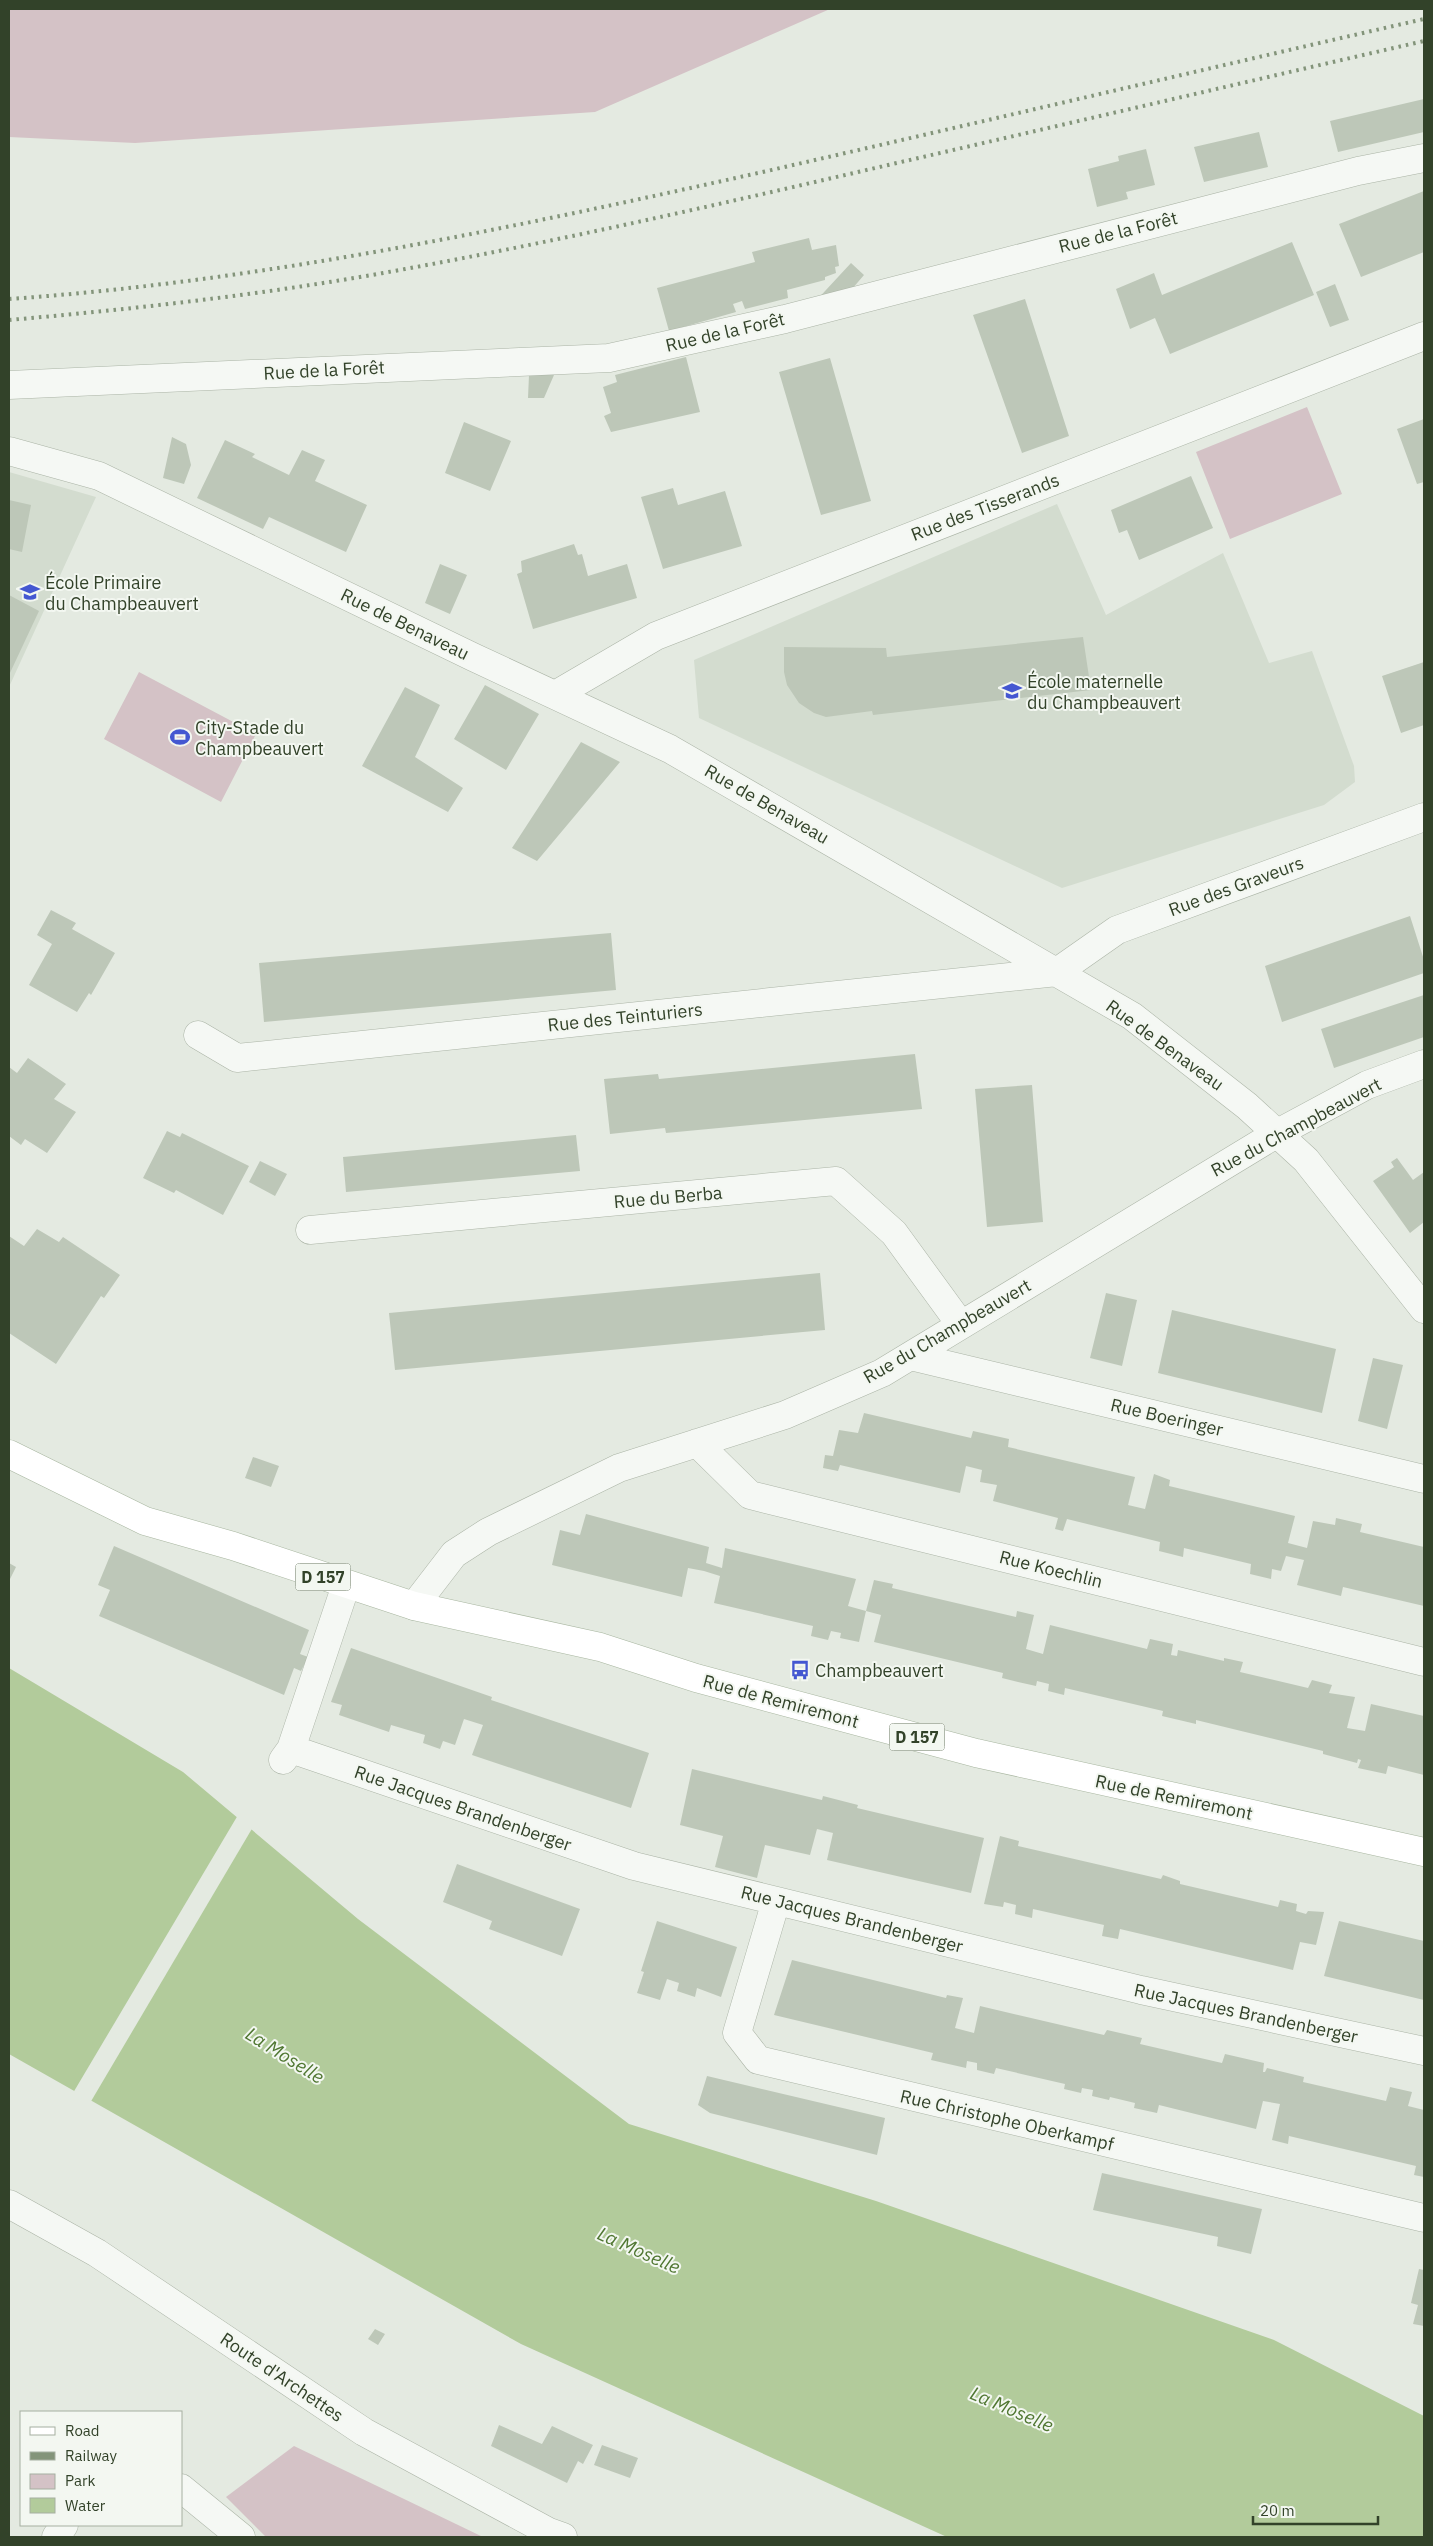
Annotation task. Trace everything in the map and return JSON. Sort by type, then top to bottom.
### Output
[{"type":"main road","name":"Rue de Remiremont","points":[[9,1454],[145,1521],[233,1546],[414,1606],[600,1647],[696,1678],[976,1753],[1424,1852]]},
{"type":"street","name":"Rue de la Forêt","points":[[9,385],[609,358],[785,319],[1358,172],[1424,158]]},
{"type":"street","name":"Rue des Tisserands","points":[[555,695],[656,636],[1424,336]]},
{"type":"street","name":"Rue de Benaveau","points":[[9,451],[99,476],[670,749],[1132,1016],[1247,1106],[1306,1160],[1424,1309]]},
{"type":"street","name":"Rue des Graveurs","points":[[1057,972],[1117,930],[1424,818]]},
{"type":"street","name":"Rue des Teinturiers","points":[[198,1035],[237,1058],[1057,972]]},
{"type":"street","name":"Rue du Champbeauvert","points":[[414,1606],[454,1554],[488,1532],[619,1468],[785,1415],[882,1373],[1276,1134],[1367,1085],[1424,1064]]},
{"type":"street","name":"Rue du Berba","points":[[310,1230],[836,1181],[894,1233],[961,1325]]},
{"type":"street","name":"Rue Boeringer","points":[[910,1356],[1424,1479]]},
{"type":"street","name":"Rue Koechlin","points":[[697,1443],[750,1495],[1424,1662]]},
{"type":"street","name":"Rue Jacques Brandenberger","points":[[346,1585],[287,1755],[634,1866],[1141,1990],[1424,2051]]},
{"type":"street","name":"Rue Christophe Oberkampf","points":[[776,1901],[737,2033],[758,2060],[1424,2218]]},
{"type":"street","name":"Route d'Archettes","points":[[9,2204],[97,2253],[364,2432],[549,2532],[563,2537]]},
{"type":"street","points":[[182,2489],[241,2537]]},
{"type":"street","points":[[56,2537],[63,2526]]},
{"type":"shaded area","name":"École Primaire du Champbeauvert","points":[[9,472],[96,497],[9,687]]},
{"type":"shaded area","name":"École maternelle du Champbeauvert","points":[[1057,504],[1106,615],[1223,553],[1269,663],[1312,651],[1354,766],[1355,782],[1324,805],[1062,888],[699,718],[694,660]]},
{"type":"green space","points":[[9,9],[830,9],[595,112],[135,143],[9,137]]},
{"type":"green space","points":[[1307,407],[1342,494],[1230,539],[1196,452]]},
{"type":"green space","name":"City-Stade du Champbeauvert","points":[[139,672],[256,734],[221,802],[104,739]]},
{"type":"green space","points":[[294,2446],[483,2537],[266,2537],[226,2497]]},
{"type":"water","name":"La Moselle","points":[[9,1668],[183,1772],[358,1919],[629,2124],[876,2201],[1274,2340],[1424,2416],[1424,2537],[947,2537],[521,2344],[9,2054]]},
{"type":"pier","points":[[238,1815],[253,1827],[90,2103],[73,2093]]},
{"type":"building","points":[[1424,99],[1424,132],[1338,152],[1330,121]]},
{"type":"building","points":[[1259,132],[1268,167],[1204,182],[1194,147]]},
{"type":"building","points":[[1146,149],[1155,185],[1126,192],[1128,199],[1097,207],[1088,169],[1119,161],[1118,156]]},
{"type":"building","points":[[1424,191],[1424,252],[1361,277],[1339,224]]},
{"type":"building","points":[[809,238],[812,250],[836,245],[839,266],[835,267],[836,273],[825,277],[825,280],[787,290],[788,298],[745,309],[742,301],[733,304],[736,312],[669,331],[657,288],[755,262],[752,252]]},
{"type":"building","points":[[1292,242],[1314,295],[1170,354],[1155,318],[1130,329],[1116,289],[1154,273],[1162,295]]},
{"type":"building","points":[[851,263],[864,275],[846,296],[813,304]]},
{"type":"building","points":[[1335,284],[1349,320],[1330,327],[1316,292]]},
{"type":"building","points":[[1025,299],[1069,436],[1022,453],[973,315]]},
{"type":"building","points":[[686,357],[700,412],[611,432],[604,416],[611,413],[603,387],[617,382],[615,375]]},
{"type":"building","points":[[830,358],[871,501],[821,515],[779,372]]},
{"type":"building","points":[[529,375],[554,375],[544,398],[528,398]]},
{"type":"building","points":[[1424,419],[1424,482],[1417,484],[1397,429]]},
{"type":"building","points":[[464,422],[511,441],[490,491],[445,473]]},
{"type":"building","points":[[172,437],[186,444],[191,465],[184,484],[163,478]]},
{"type":"building","points":[[225,440],[255,454],[252,457],[289,475],[302,450],[325,460],[315,481],[367,505],[346,552],[269,517],[263,529],[197,498]]},
{"type":"building","points":[[1191,476],[1213,528],[1139,560],[1127,530],[1119,533],[1111,510]]},
{"type":"building","points":[[673,488],[678,505],[725,491],[742,546],[663,569],[641,497]]},
{"type":"building","points":[[9,500],[31,505],[22,552],[9,549]]},
{"type":"building","points":[[574,544],[578,555],[582,554],[588,576],[627,564],[637,598],[533,629],[517,574],[522,572],[521,561]]},
{"type":"building","points":[[440,564],[467,575],[450,614],[425,603]]},
{"type":"building","points":[[9,595],[39,611],[9,675]]},
{"type":"building","points":[[1083,637],[1091,690],[873,715],[872,711],[826,717],[814,713],[799,703],[787,685],[784,672],[784,647],[886,648],[887,657]]},
{"type":"building","points":[[1424,662],[1424,725],[1401,733],[1382,676]]},
{"type":"building","points":[[485,685],[539,714],[506,770],[454,739]]},
{"type":"building","points":[[405,687],[440,705],[415,757],[463,788],[448,812],[362,766]]},
{"type":"building","points":[[581,742],[620,762],[537,861],[512,848]]},
{"type":"building","points":[[51,910],[76,923],[72,929],[115,953],[91,995],[89,993],[77,1012],[29,985],[52,944],[37,935]]},
{"type":"building","points":[[1410,916],[1424,960],[1424,973],[1282,1022],[1265,966]]},
{"type":"building","points":[[611,933],[616,990],[264,1022],[259,963]]},
{"type":"building","points":[[1424,995],[1424,1037],[1334,1068],[1321,1029]]},
{"type":"building","points":[[915,1054],[922,1109],[666,1133],[665,1128],[610,1134],[604,1079],[658,1074],[659,1079]]},
{"type":"building","points":[[28,1058],[66,1084],[54,1099],[76,1112],[47,1153],[25,1139],[21,1145],[9,1136],[9,1067],[17,1073]]},
{"type":"building","points":[[1032,1085],[1043,1222],[987,1227],[975,1089]]},
{"type":"building","points":[[167,1131],[180,1137],[182,1133],[249,1166],[223,1215],[176,1190],[174,1193],[143,1178]]},
{"type":"building","points":[[576,1135],[580,1171],[346,1192],[343,1157]]},
{"type":"building","points":[[1397,1158],[1413,1180],[1424,1172],[1424,1222],[1410,1233],[1373,1181],[1394,1167],[1391,1162]]},
{"type":"building","points":[[260,1161],[287,1174],[275,1196],[249,1182]]},
{"type":"building","points":[[37,1229],[59,1242],[63,1237],[120,1275],[104,1298],[101,1296],[56,1364],[9,1333],[9,1236],[24,1246]]},
{"type":"building","points":[[820,1273],[825,1330],[395,1370],[389,1313]]},
{"type":"building","points":[[1106,1293],[1137,1300],[1122,1366],[1090,1358]]},
{"type":"building","points":[[1172,1310],[1336,1349],[1322,1413],[1158,1373]]},
{"type":"building","points":[[1373,1358],[1403,1365],[1387,1429],[1358,1421]]},
{"type":"building","points":[[864,1413],[971,1438],[973,1431],[1009,1439],[1008,1447],[1135,1477],[1128,1505],[1145,1509],[1154,1474],[1170,1480],[1169,1486],[1295,1516],[1288,1543],[1307,1548],[1313,1521],[1335,1525],[1336,1518],[1362,1524],[1360,1532],[1424,1547],[1424,1606],[1343,1587],[1341,1596],[1297,1585],[1304,1560],[1286,1556],[1281,1571],[1272,1569],[1271,1579],[1250,1574],[1251,1564],[1184,1548],[1183,1557],[1159,1551],[1160,1542],[1067,1519],[1063,1531],[1055,1529],[1058,1518],[993,1501],[997,1485],[980,1482],[982,1470],[966,1466],[960,1493],[840,1465],[838,1471],[823,1468],[825,1455],[833,1456],[839,1430],[858,1433]]},
{"type":"building","points":[[253,1457],[279,1466],[271,1487],[245,1478]]},
{"type":"building","points":[[586,1514],[709,1547],[706,1563],[722,1568],[725,1548],[856,1579],[848,1606],[866,1611],[859,1642],[840,1638],[841,1633],[831,1631],[828,1640],[811,1636],[813,1626],[714,1603],[720,1576],[704,1571],[688,1568],[682,1597],[552,1565],[560,1530],[580,1535]]},
{"type":"building","points":[[114,1546],[309,1630],[300,1654],[308,1657],[301,1671],[294,1668],[284,1695],[99,1616],[110,1590],[98,1585]]},
{"type":"building","points":[[9,1563],[16,1567],[9,1581]]},
{"type":"building","points":[[874,1580],[893,1584],[892,1588],[1016,1617],[1017,1611],[1034,1615],[1026,1649],[1043,1654],[1050,1625],[1147,1649],[1150,1639],[1173,1644],[1171,1655],[1177,1656],[1178,1650],[1224,1661],[1224,1658],[1243,1662],[1240,1672],[1308,1688],[1312,1680],[1332,1685],[1329,1693],[1355,1697],[1347,1728],[1365,1731],[1371,1704],[1424,1716],[1424,1775],[1388,1766],[1386,1774],[1358,1768],[1361,1760],[1358,1759],[1357,1763],[1323,1754],[1323,1751],[1196,1720],[1196,1724],[1162,1716],[1163,1711],[1065,1688],[1064,1695],[1048,1691],[1049,1684],[1037,1681],[1036,1686],[1018,1682],[1002,1678],[1003,1673],[874,1642],[881,1615],[866,1611]]},
{"type":"building","points":[[351,1648],[492,1697],[491,1700],[649,1753],[631,1808],[472,1755],[483,1725],[464,1719],[455,1745],[443,1741],[440,1749],[423,1743],[425,1735],[391,1725],[389,1732],[339,1715],[342,1705],[331,1702]]},
{"type":"building","points":[[692,1769],[822,1800],[823,1796],[858,1805],[857,1808],[984,1838],[971,1893],[827,1860],[833,1833],[817,1829],[810,1855],[765,1845],[757,1878],[715,1867],[723,1836],[680,1825]]},
{"type":"building","points":[[1000,1836],[1019,1841],[1018,1846],[1161,1879],[1163,1875],[1180,1881],[1180,1884],[1278,1907],[1280,1900],[1297,1904],[1296,1911],[1306,1914],[1308,1911],[1324,1912],[1316,1945],[1300,1942],[1293,1970],[1120,1929],[1118,1939],[1102,1936],[1104,1925],[1033,1909],[1032,1918],[1015,1914],[1016,1905],[1004,1902],[1003,1907],[984,1904]]},
{"type":"building","points":[[457,1864],[580,1909],[562,1956],[489,1929],[492,1921],[443,1902]]},
{"type":"building","points":[[657,1921],[737,1947],[721,1997],[697,1988],[695,1997],[677,1991],[679,1983],[667,1979],[660,2000],[637,1993],[644,1972],[641,1971]]},
{"type":"building","points":[[1339,1921],[1424,1941],[1424,2000],[1324,1976]]},
{"type":"building","points":[[792,1960],[946,1998],[947,1995],[963,1998],[955,2028],[974,2033],[980,2006],[1104,2035],[1107,2030],[1142,2038],[1140,2044],[1222,2063],[1225,2054],[1264,2063],[1263,2072],[1267,2068],[1304,2077],[1303,2082],[1386,2101],[1390,2087],[1412,2092],[1408,2106],[1424,2110],[1424,2177],[1414,2175],[1416,2166],[1289,2136],[1288,2144],[1272,2140],[1280,2104],[1263,2101],[1256,2129],[1159,2105],[1157,2113],[1134,2108],[1135,2103],[1110,2097],[1109,2100],[1092,2096],[1093,2090],[1082,2088],[1081,2093],[1064,2089],[1065,2084],[996,2068],[994,2074],[977,2070],[977,2063],[967,2061],[966,2068],[931,2060],[933,2053],[774,2015]]},
{"type":"building","points":[[707,2076],[885,2118],[877,2155],[710,2113],[698,2105]]},
{"type":"building","points":[[1102,2173],[1262,2209],[1251,2254],[1217,2246],[1218,2237],[1093,2210]]},
{"type":"building","points":[[1419,2269],[1424,2270],[1424,2326],[1413,2324],[1418,2305],[1411,2303]]},
{"type":"building","points":[[375,2329],[385,2334],[378,2345],[368,2339]]},
{"type":"building","points":[[499,2425],[542,2444],[552,2426],[593,2445],[583,2464],[578,2461],[567,2483],[491,2446]]},
{"type":"building","points":[[602,2445],[638,2458],[630,2478],[594,2465]]},
{"type":"railway","points":[[9,299],[105,291],[200,279],[390,249],[484,231],[767,171],[1424,19]]},
{"type":"railway","points":[[9,320],[243,295],[448,261],[772,192],[1424,41]]},
{"type":"place","name":"École Primaire du Champbeauvert","points":[[30,592]]},
{"type":"place","name":"École maternelle du Champbeauvert","points":[[1012,691]]},
{"type":"place","name":"City-Stade du Champbeauvert","points":[[180,737]]},
{"type":"place","name":"Champbeauvert","points":[[800,1670]]}]
